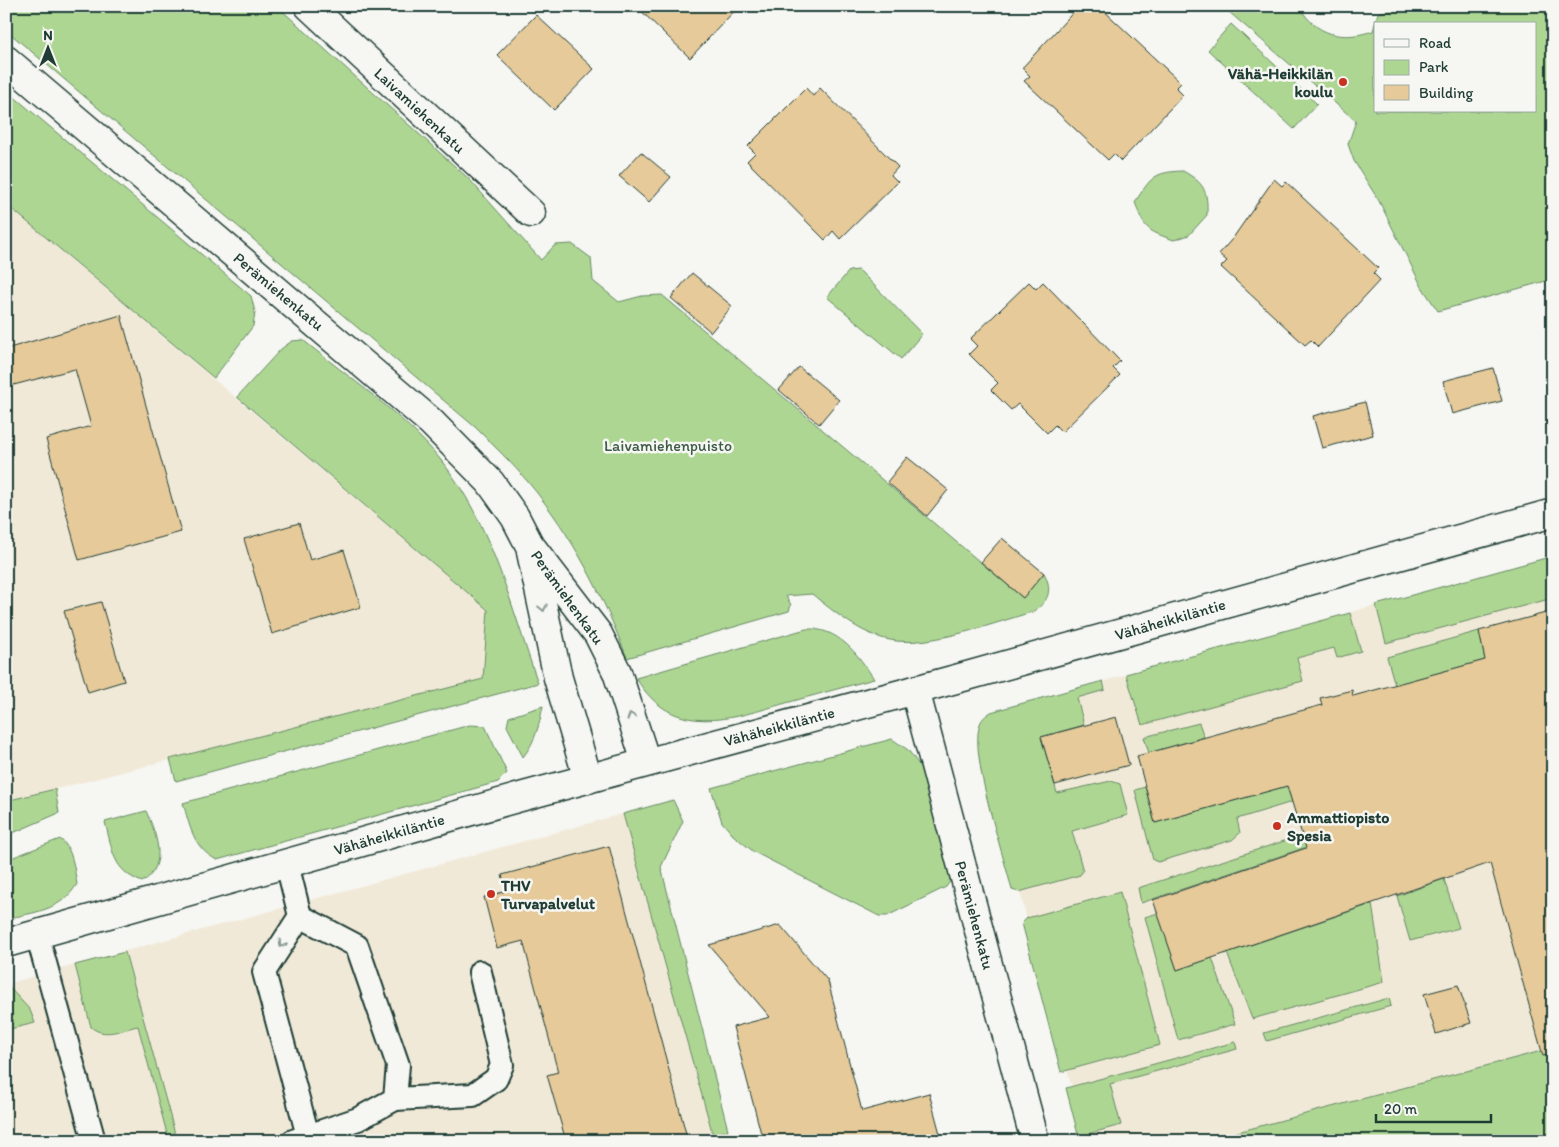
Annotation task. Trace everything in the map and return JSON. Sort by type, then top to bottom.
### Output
[{"type":"street","name":"Laivamiehenkatu","points":[[309,6],[531,213]]},
{"type":"street","name":"Perämiehenkatu","points":[[6,60],[430,421],[490,482],[515,517],[529,544],[598,634],[618,672],[646,762]]},
{"type":"street","name":"Vähäheikkiläntie","points":[[6,943],[646,762],[915,690],[1553,513]]},
{"type":"street","name":"Perämiehenkatu","points":[[529,544],[558,678],[588,779]]},
{"type":"street","name":"Perämiehenkatu","points":[[915,690],[1035,1141]]},
{"type":"lane","points":[[286,864],[300,916],[357,946],[398,1065],[395,1099]]},
{"type":"lane","points":[[300,916],[264,972],[301,1138],[358,1119],[395,1099],[473,1095],[496,1079],[502,1065],[480,972]]},
{"type":"lane","points":[[37,934],[94,1141]]},
{"type":"shaded area","points":[[6,204],[488,610],[483,679],[6,802]]},
{"type":"shaded area","name":"Ammattiopisto Spesia","points":[[1553,556],[1553,1048],[1204,1141],[1086,1141],[985,761],[1017,705]]},
{"type":"shaded area","points":[[633,811],[725,1141],[6,1141],[6,984]]},
{"type":"green space","name":"Laivamiehenpuisto","points":[[6,6],[277,6],[469,179],[541,260],[555,245],[572,244],[591,258],[593,281],[619,302],[642,296],[662,295],[1023,598],[1044,573],[1049,590],[1046,600],[1032,612],[980,628],[942,638],[905,642],[880,637],[859,628],[812,594],[786,596],[791,605],[789,611],[627,658],[597,588],[572,544],[544,502],[509,461],[475,427],[6,30]]},
{"type":"green space","points":[[1222,6],[1299,6],[1313,24],[1331,34],[1351,36],[1373,31],[1374,27],[1374,112],[1536,112],[1536,22],[1376,22],[1378,13],[1393,10],[1392,6],[1553,6],[1553,279],[1438,311],[1422,287],[1379,201],[1354,161],[1348,144],[1356,121]]},
{"type":"green space","points":[[1231,24],[1317,104],[1294,129],[1208,50]]},
{"type":"green space","points":[[6,90],[251,296],[255,312],[253,326],[214,378],[6,204]]},
{"type":"green space","points":[[1183,171],[1196,179],[1203,188],[1207,199],[1207,215],[1189,235],[1174,240],[1148,228],[1141,218],[1135,202],[1154,178],[1165,173]]},
{"type":"green space","points":[[859,270],[922,334],[901,359],[827,297],[849,271]]},
{"type":"green space","points":[[303,340],[392,411],[425,442],[458,484],[487,538],[509,596],[538,683],[176,781],[170,759],[483,679],[488,610],[237,397],[281,349],[292,341]]},
{"type":"green space","points":[[1553,556],[1553,598],[1386,643],[1376,605]]},
{"type":"green space","points":[[1350,613],[1361,651],[1337,658],[1334,648],[1297,658],[1303,681],[1142,725],[1126,674]]},
{"type":"green space","points":[[806,629],[828,632],[837,637],[854,652],[874,679],[744,715],[704,720],[685,717],[667,710],[651,698],[636,678]]},
{"type":"green space","points":[[1479,631],[1485,660],[1395,685],[1387,657]]},
{"type":"green space","points":[[1103,681],[1105,690],[1077,698],[1084,725],[1041,737],[1057,793],[1111,781],[1120,784],[1128,815],[1072,831],[1083,871],[1080,875],[1019,892],[1012,890],[984,783],[978,742],[981,722],[991,712]]},
{"type":"green space","points":[[543,706],[531,746],[523,757],[507,726],[509,717]]},
{"type":"green space","points":[[1199,723],[1204,737],[1149,753],[1144,737]]},
{"type":"green space","points":[[470,725],[485,726],[507,773],[498,782],[217,860],[203,849],[194,836],[183,803]]},
{"type":"green space","points":[[892,739],[908,750],[920,766],[951,880],[946,887],[887,916],[879,916],[754,852],[733,835],[722,822],[711,788]]},
{"type":"green space","points":[[1287,786],[1292,802],[1237,819],[1240,833],[1232,840],[1158,862],[1153,860],[1135,790],[1145,787],[1155,823]]},
{"type":"green space","points":[[55,789],[59,813],[6,836],[6,801]]},
{"type":"green space","points":[[673,800],[683,821],[661,867],[728,1130],[713,1135],[623,814]]},
{"type":"green space","points":[[146,811],[156,839],[158,858],[150,875],[142,882],[125,872],[119,865],[112,851],[105,822]]},
{"type":"green space","points":[[1303,835],[1307,847],[1141,903],[1138,888]]},
{"type":"green space","points":[[60,839],[68,848],[74,866],[77,884],[71,893],[63,900],[46,909],[6,919],[6,887],[9,886],[6,860]]},
{"type":"green space","points":[[1444,879],[1459,928],[1410,941],[1397,896]]},
{"type":"green space","points":[[1120,892],[1160,1045],[1061,1072],[1022,923],[1027,918]]},
{"type":"green space","points":[[1372,904],[1384,982],[1252,1019],[1227,953]]},
{"type":"green space","points":[[1158,913],[1177,970],[1212,958],[1235,1024],[1178,1040],[1145,917]]},
{"type":"green space","points":[[125,952],[177,1141],[169,1141],[138,1026],[108,1033],[96,1031],[91,1027],[75,965]]},
{"type":"green space","points":[[6,984],[30,1010],[35,1023],[6,1030]]},
{"type":"green space","points":[[1389,998],[1391,1006],[1267,1041],[1264,1033]]},
{"type":"green space","points":[[1235,1042],[1237,1049],[1110,1084],[1121,1125],[1084,1135],[1078,1134],[1066,1088]]},
{"type":"green space","points":[[1553,1048],[1553,1141],[1204,1141]]},
{"type":"building","points":[[636,6],[739,6],[690,58]]},
{"type":"building","points":[[1079,6],[1099,6],[1181,83],[1176,88],[1183,95],[1121,161],[1114,154],[1108,160],[1024,81],[1030,76],[1022,68]]},
{"type":"building","points":[[536,15],[594,69],[554,110],[497,55]]},
{"type":"building","points":[[806,88],[813,96],[820,88],[898,167],[891,175],[898,182],[840,239],[833,231],[825,240],[747,161],[755,153],[748,146]]},
{"type":"building","points":[[641,152],[671,177],[649,202],[619,176]]},
{"type":"building","points":[[1274,179],[1282,186],[1286,182],[1378,268],[1373,273],[1380,280],[1318,347],[1311,340],[1305,345],[1221,267],[1227,261],[1219,254],[1233,238]]},
{"type":"building","points":[[692,273],[732,306],[711,332],[671,298]]},
{"type":"building","points":[[1029,282],[1036,289],[1043,282],[1120,361],[1113,368],[1120,375],[1062,432],[1055,425],[1047,433],[1018,404],[1011,410],[991,390],[998,383],[969,354],[977,346],[970,339]]},
{"type":"building","points":[[121,315],[181,532],[79,560],[46,439],[91,426],[75,369],[6,387],[6,349]]},
{"type":"building","points":[[799,367],[839,400],[819,424],[779,390]]},
{"type":"building","points":[[1493,368],[1502,401],[1452,414],[1443,381]]},
{"type":"building","points":[[1365,402],[1373,435],[1322,448],[1313,416]]},
{"type":"building","points":[[907,457],[948,490],[927,516],[887,482]]},
{"type":"building","points":[[299,523],[310,560],[344,550],[361,607],[272,634],[244,539]]},
{"type":"building","points":[[1002,538],[1044,573],[1023,598],[981,562]]},
{"type":"building","points":[[101,602],[124,681],[88,692],[64,611]]},
{"type":"building","points":[[1553,611],[1553,1054],[1543,1056],[1490,863],[1177,970],[1153,900],[1306,848],[1287,786],[1155,823],[1137,756],[1322,705],[1320,698],[1352,690],[1353,696],[1485,660],[1479,631]]},
{"type":"building","points":[[1116,717],[1129,765],[1055,785],[1041,737]]},
{"type":"building","points":[[609,846],[688,1141],[566,1141],[547,1075],[558,1072],[523,941],[497,948],[484,897],[507,891],[502,875]]},
{"type":"building","points":[[780,925],[828,981],[862,1111],[929,1093],[942,1141],[763,1141],[733,1027],[770,1017],[709,945]]},
{"type":"building","points":[[1458,985],[1471,1023],[1436,1034],[1424,994]]},
{"type":"place","name":"Vähä-Heikkilän koulu","points":[[1343,82]]},
{"type":"place","name":"Ammattiopisto Spesia","points":[[1277,826]]},
{"type":"place","name":"THV Turvapalvelut","points":[[491,894]]}]
